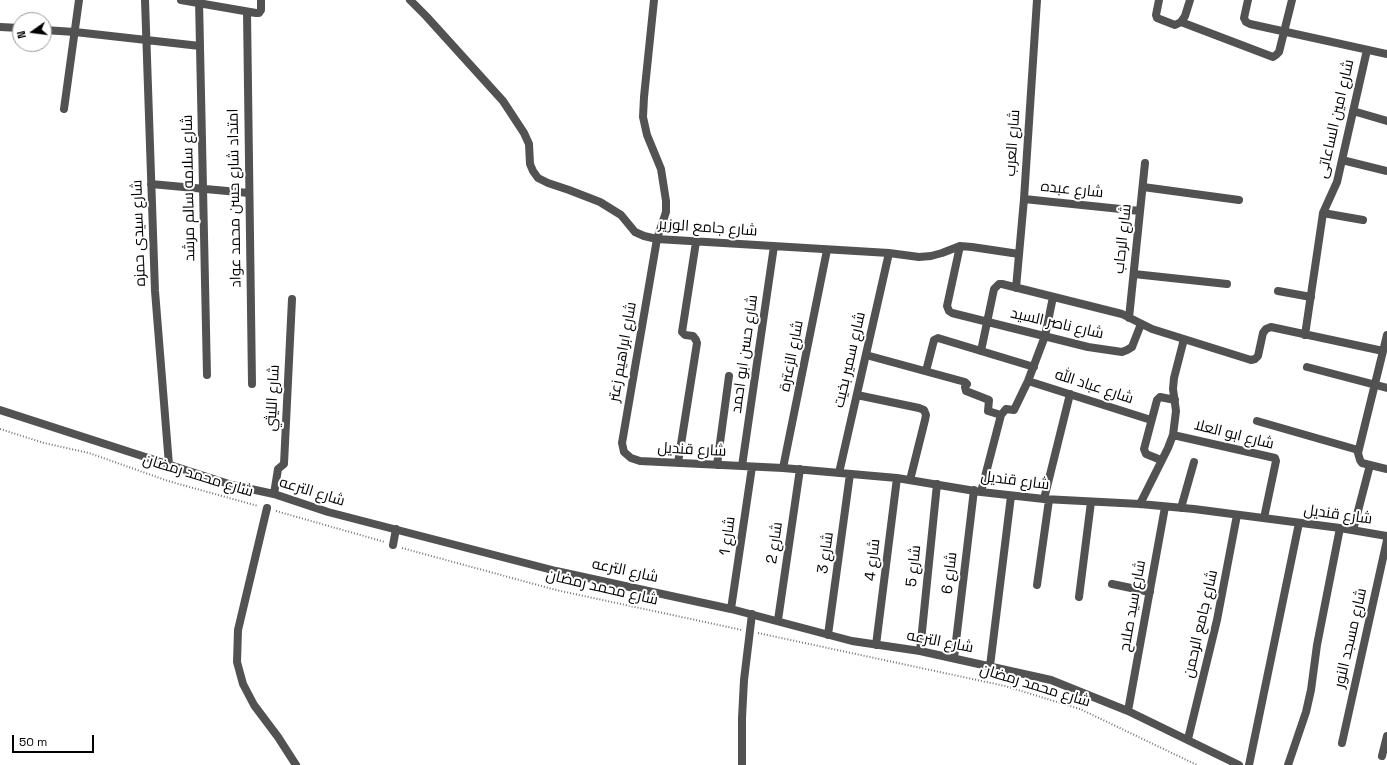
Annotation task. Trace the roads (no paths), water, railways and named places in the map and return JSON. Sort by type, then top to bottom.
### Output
[{"type":"street","points":[[64,109],[79,0]]},
{"type":"street","name":"شارع سيدى حمزه","points":[[145,0],[155,291],[169,465]]},
{"type":"street","points":[[181,0],[258,13],[261,4]]},
{"type":"street","name":"شارع جامع الوزير","points":[[410,0],[503,101],[524,133],[529,144],[530,164],[538,178],[600,202],[621,215],[635,232],[644,236],[657,240],[889,253],[919,257],[931,256],[960,246],[1019,254]]},
{"type":"street","name":"شارع ابراهيم زعتر","points":[[640,461],[631,458],[624,452],[622,443],[657,240],[666,212],[666,201],[661,169],[647,135],[643,117],[654,0]]},
{"type":"street","name":"شارع العرب","points":[[1016,288],[1024,199],[1037,0]]},
{"type":"street","points":[[1159,0],[1156,15],[1157,18],[1175,25],[1181,22],[1185,16],[1190,0]]},
{"type":"street","points":[[1248,0],[1244,13],[1246,22],[1284,32],[1387,54]]},
{"type":"street","points":[[1181,22],[1273,57],[1279,52],[1292,0]]},
{"type":"street","name":"شارع سلامه سالم مرشد","points":[[199,2],[207,375]]},
{"type":"street","name":"امتداد شارع حسن محمد عواد","points":[[247,12],[252,384]]},
{"type":"street","points":[[0,27],[12,28]]},
{"type":"street","points":[[52,31],[200,46]]},
{"type":"street","name":"شارع امين الساعاتى","points":[[1305,335],[1323,213],[1337,182],[1367,50]]},
{"type":"street","points":[[1353,111],[1387,121]]},
{"type":"street","points":[[1342,160],[1387,170]]},
{"type":"street","name":"شارع الرحاب","points":[[1129,318],[1145,163]]},
{"type":"street","points":[[151,184],[249,193]]},
{"type":"street","points":[[1143,187],[1239,200]]},
{"type":"street","name":"شارع عبده","points":[[1024,199],[1140,211]]},
{"type":"street","points":[[1323,213],[1363,220]]},
{"type":"street","points":[[678,463],[697,343],[693,336],[685,335],[682,332],[696,242]]},
{"type":"street","name":"شارع حسن ابو احمد","points":[[742,466],[774,246]]},
{"type":"street","name":"شارع ناصر السيد","points":[[960,246],[947,306],[949,311],[952,313],[1088,347],[1122,352],[1128,350],[1132,346],[1141,324]]},
{"type":"street","name":"شارع الزعترة","points":[[783,468],[827,250]]},
{"type":"street","name":"شارع سمير بخيت","points":[[839,473],[889,253]]},
{"type":"street","points":[[1134,274],[1226,284]]},
{"type":"street","points":[[981,351],[996,286],[1002,284],[1122,314],[1152,329],[1251,360],[1258,356],[1263,333],[1266,329],[1271,327],[1383,351]]},
{"type":"street","points":[[1278,291],[1311,297]]},
{"type":"street","points":[[866,356],[965,382],[967,384],[965,387],[966,391],[989,400],[988,411],[1001,415],[1006,409],[1014,410],[1034,368],[1045,336],[1053,297]]},
{"type":"street","name":"شارع الليثي","points":[[274,494],[278,469],[284,464],[292,299]]},
{"type":"street","points":[[1387,335],[1358,450],[1358,457],[1366,464],[1387,469]]},
{"type":"street","points":[[926,371],[933,342],[936,338],[1034,368]]},
{"type":"street","points":[[1140,504],[1173,435],[1176,423],[1173,389],[1174,378],[1184,339]]},
{"type":"street","points":[[1307,367],[1387,388]]},
{"type":"street","points":[[717,465],[729,376]]},
{"type":"street","name":"شارع عباد الله","points":[[1028,381],[1151,420]]},
{"type":"street","points":[[1037,585],[1047,499],[1070,394]]},
{"type":"street","points":[[857,395],[924,410],[926,415],[925,420],[910,480]]},
{"type":"street","points":[[1161,460],[1146,454],[1144,451],[1151,420],[1156,400],[1160,397],[1175,400]]},
{"type":"street","name":"شارع الترعه","points":[[0,410],[232,485],[274,494],[328,512],[556,571],[778,620],[828,635],[876,645],[920,651],[1051,680],[1128,711],[1239,765]]},
{"type":"street","name":"شارع 6","points":[[954,658],[978,491],[1001,415]]},
{"type":"street","points":[[1257,421],[1358,450]]},
{"type":"street","name":"شارع ابو العلا","points":[[1173,435],[1275,458],[1276,461],[1264,518]]},
{"type":"street","name":"شارع قنديل","points":[[640,461],[800,469],[897,478],[1011,496],[1165,506],[1340,528],[1387,536]]},
{"type":"street","points":[[1181,508],[1194,462]]},
{"type":"street","points":[[1353,530],[1366,464]]},
{"type":"street","name":"شارع 1","points":[[731,609],[752,467]]},
{"type":"street","name":"شارع 2","points":[[778,620],[800,469]]},
{"type":"street","name":"شارع 3","points":[[828,635],[850,474]]},
{"type":"street","name":"شارع 4","points":[[876,645],[897,478]]},
{"type":"street","name":"شارع 5","points":[[920,651],[937,484]]},
{"type":"street","points":[[990,666],[1011,496]]},
{"type":"street","points":[[1079,597],[1091,502]]},
{"type":"street","name":"شارع سيد صلاح","points":[[1128,711],[1165,506]]},
{"type":"street","points":[[267,508],[238,630],[237,662],[243,684],[254,705],[296,765]]},
{"type":"street","name":"شارع جامع الرحمن","points":[[1188,739],[1217,620],[1237,515]]},
{"type":"street","points":[[1249,765],[1299,523]]},
{"type":"street","points":[[1288,765],[1306,712],[1311,690],[1317,646],[1340,528]]},
{"type":"street","points":[[393,545],[396,529]]},
{"type":"street","name":"شارع مسجد النور","points":[[1342,743],[1387,540]]},
{"type":"street","points":[[1112,584],[1150,592]]},
{"type":"street","points":[[742,765],[744,680],[752,614]]},
{"type":"street","points":[[1382,756],[1387,736]]}]
